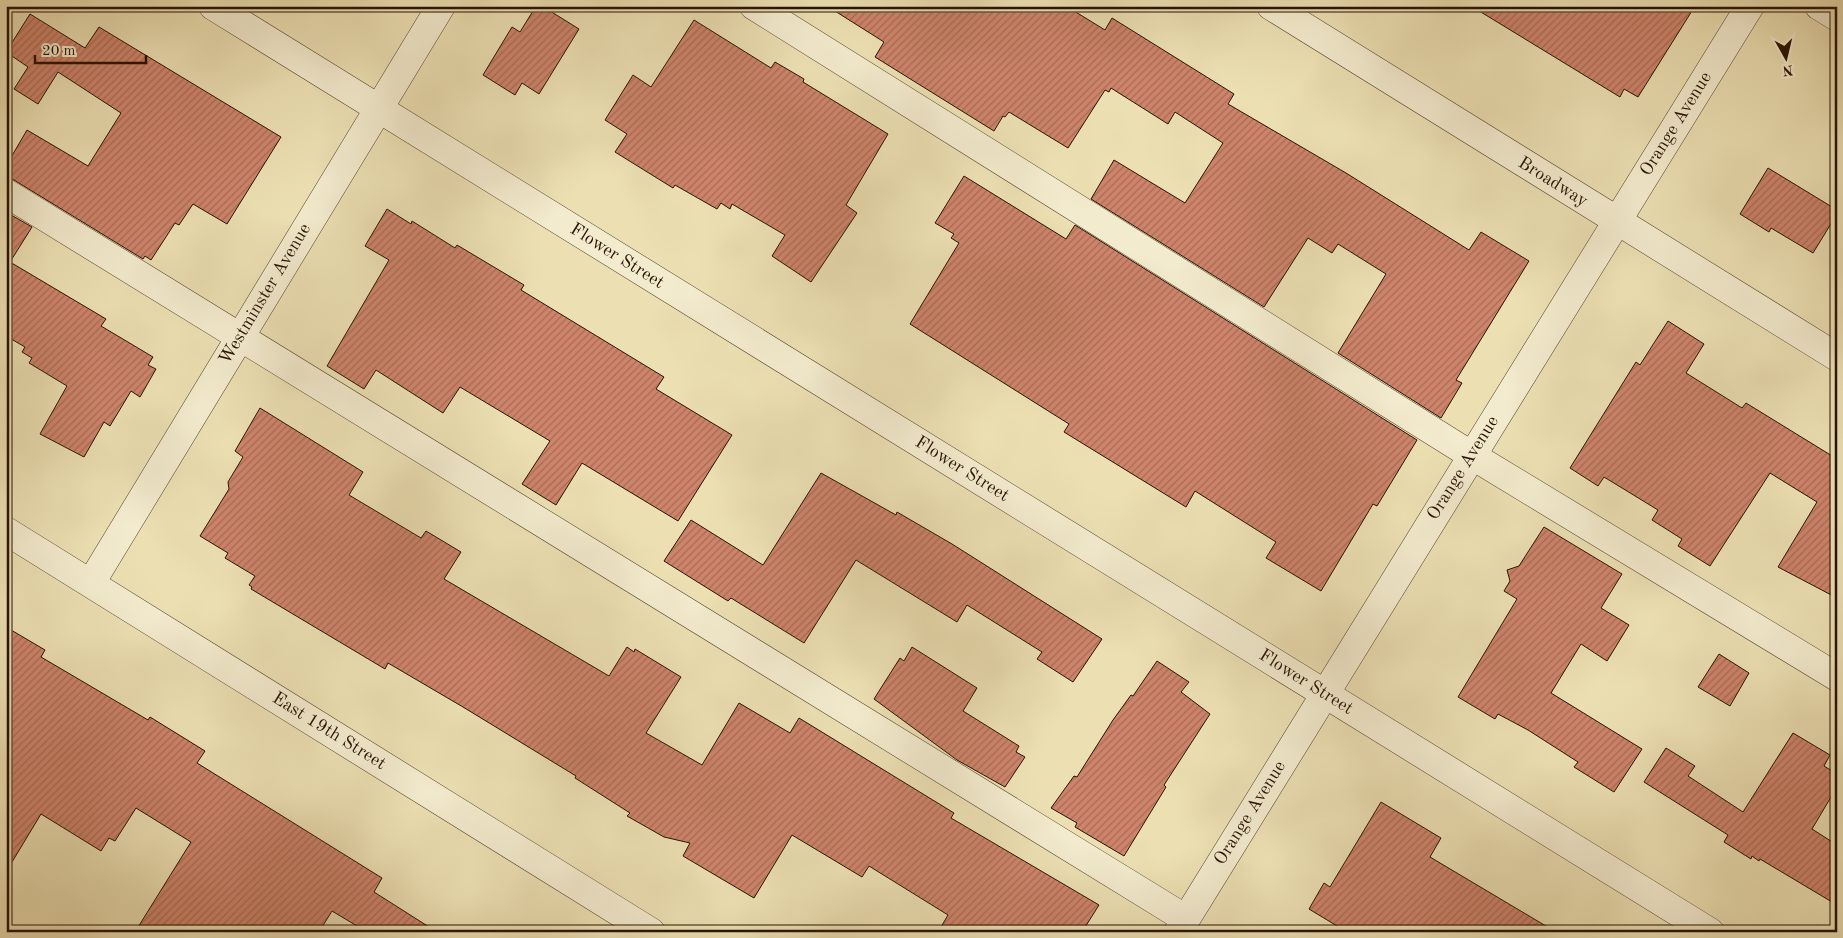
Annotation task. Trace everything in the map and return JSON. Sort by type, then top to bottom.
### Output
[{"type":"street","name":"Flower Street","points":[[213,6],[1710,932]]},
{"type":"street","name":"Westminster Avenue","points":[[91,583],[441,6]]},
{"type":"street","points":[[754,6],[1471,455],[1837,677]]},
{"type":"street","name":"Broadway","points":[[1271,6],[1837,357]]},
{"type":"street","name":"Orange Avenue","points":[[1182,925],[1615,221],[1750,6]]},
{"type":"street","points":[[1819,6],[1837,17]]},
{"type":"street","points":[[6,193],[1182,925]]},
{"type":"street","name":"East 19th Street","points":[[6,531],[651,932]]},
{"type":"building","points":[[536,6],[542,6],[579,29],[539,94],[522,83],[515,95],[483,75],[512,27],[520,32]]},
{"type":"building","points":[[827,6],[1066,6],[1105,30],[1112,18],[1234,94],[1228,104],[1346,173],[1469,250],[1481,232],[1529,261],[1456,380],[1462,383],[1441,418],[1338,353],[1386,274],[1338,244],[1332,253],[1308,238],[1264,307],[1091,199],[1114,160],[1185,203],[1223,143],[1175,112],[1168,124],[1111,88],[1109,92],[1105,90],[1068,148],[1009,112],[1005,117],[1003,116],[994,131],[875,57],[884,42]]},
{"type":"building","points":[[1471,6],[1695,6],[1638,97],[1624,89],[1620,97]]},
{"type":"building","points":[[30,14],[85,48],[99,27],[281,137],[227,224],[193,204],[179,225],[175,223],[151,260],[145,256],[143,259],[14,180],[6,177],[6,166],[27,130],[88,166],[121,113],[58,72],[38,104],[14,89],[28,67],[6,52]]},
{"type":"building","points":[[694,20],[771,68],[775,62],[804,79],[803,82],[888,134],[846,205],[857,213],[811,282],[772,256],[785,235],[732,204],[730,209],[721,203],[717,209],[675,185],[673,188],[615,152],[627,134],[605,120],[633,75],[651,87]]},
{"type":"building","points":[[1768,168],[1837,210],[1837,214],[1813,253],[1771,228],[1769,232],[1740,214]]},
{"type":"building","points":[[964,176],[1066,239],[1075,225],[1417,440],[1377,506],[1373,504],[1321,591],[1266,558],[1276,542],[1195,491],[1186,507],[1064,432],[1069,424],[910,324],[959,243],[951,238],[954,234],[935,223]]},
{"type":"building","points":[[387,209],[411,224],[412,221],[455,248],[457,245],[524,285],[521,290],[664,377],[656,389],[732,435],[678,521],[582,463],[556,505],[522,484],[550,441],[460,387],[443,413],[376,370],[364,389],[327,366],[389,260],[365,246]]},
{"type":"building","points":[[6,212],[32,227],[10,262],[106,319],[101,326],[153,357],[148,365],[156,369],[140,397],[131,391],[110,426],[104,422],[84,457],[40,434],[67,386],[29,363],[32,358],[22,352],[25,347],[6,336]]},
{"type":"building","points":[[1668,321],[1704,344],[1686,373],[1742,408],[1746,403],[1837,459],[1837,598],[1778,567],[1817,502],[1770,473],[1710,566],[1678,546],[1682,539],[1652,520],[1658,510],[1604,477],[1598,486],[1570,468],[1636,362],[1640,365]]},
{"type":"building","points":[[260,408],[363,472],[349,495],[421,538],[426,531],[461,552],[444,579],[609,676],[627,647],[634,652],[635,649],[681,677],[646,733],[702,765],[739,703],[790,733],[799,718],[954,813],[951,818],[1099,905],[1082,932],[938,932],[948,915],[869,866],[862,877],[792,835],[754,898],[683,856],[690,843],[664,837],[627,816],[630,813],[575,778],[576,776],[463,707],[388,663],[385,669],[251,589],[252,587],[249,585],[255,576],[225,558],[228,553],[200,536],[229,489],[228,482],[243,457],[235,451]]},
{"type":"building","points":[[821,473],[896,515],[897,512],[952,544],[1102,639],[1073,682],[1037,659],[1042,652],[967,605],[957,622],[856,560],[804,643],[731,598],[728,601],[664,561],[691,520],[763,565]]},
{"type":"building","points":[[1544,527],[1622,574],[1601,608],[1629,625],[1607,661],[1581,644],[1551,693],[1642,749],[1614,792],[1574,767],[1578,762],[1528,730],[1498,714],[1495,719],[1458,697],[1517,599],[1504,591],[1510,581],[1507,570],[1519,566]]},
{"type":"building","points":[[6,627],[45,650],[41,657],[148,720],[150,717],[205,751],[197,763],[382,878],[374,892],[437,932],[367,932],[332,911],[319,932],[135,932],[191,842],[136,808],[115,841],[109,838],[101,851],[41,814],[6,872]]},
{"type":"building","points":[[912,647],[977,688],[963,711],[1019,746],[1016,752],[1025,757],[1005,787],[957,760],[874,699],[900,658],[904,661]]},
{"type":"building","points":[[1719,654],[1749,673],[1730,706],[1698,687]]},
{"type":"building","points":[[1157,661],[1189,682],[1181,692],[1210,714],[1164,785],[1166,787],[1124,856],[1075,827],[1077,823],[1051,808],[1074,776],[1077,777],[1113,720],[1131,695],[1133,696]]},
{"type":"building","points":[[1793,733],[1830,755],[1824,766],[1837,774],[1837,787],[1812,829],[1837,845],[1837,905],[1760,859],[1759,861],[1752,856],[1751,859],[1724,842],[1728,835],[1644,782],[1666,748],[1695,766],[1688,776],[1743,812]]},
{"type":"building","points":[[1381,802],[1441,838],[1430,857],[1556,932],[1347,932],[1309,909],[1324,883],[1330,887]]}]
